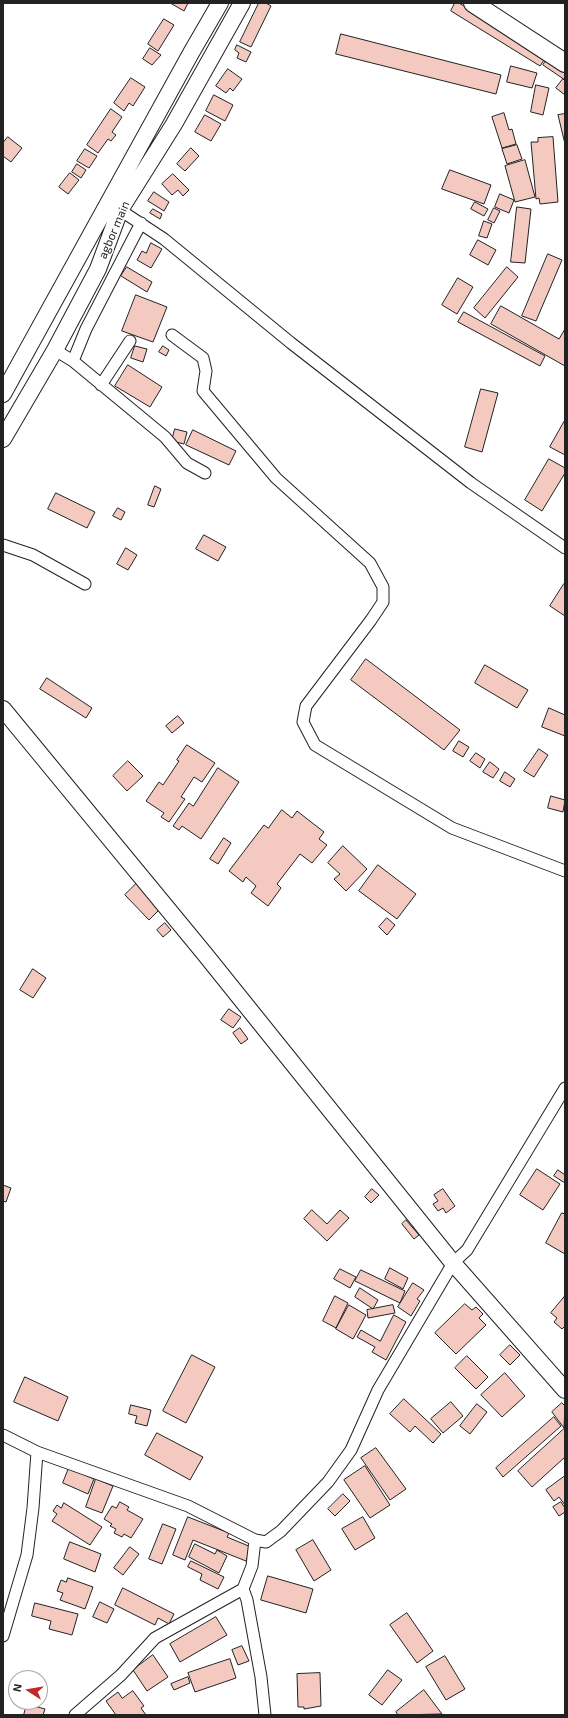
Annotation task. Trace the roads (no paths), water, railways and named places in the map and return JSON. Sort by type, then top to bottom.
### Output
[{"type":"main road","name":"agbor main","points":[[3,394],[220,3]]},
{"type":"main road","name":"agbor main","points":[[3,439],[55,350],[98,269],[120,210],[174,124],[242,3]]},
{"type":"main road","points":[[473,3],[565,63]]},
{"type":"main road","points":[[3,709],[209,959],[453,1263],[565,1390]]},
{"type":"street","points":[[120,210],[164,239],[291,343],[471,483],[565,548]]},
{"type":"street","points":[[73,361],[86,329],[141,223]]},
{"type":"street","points":[[172,335],[203,358],[206,371],[202,391],[276,478],[370,564],[383,587],[383,602],[306,706],[303,722],[315,745],[452,828],[565,871]]},
{"type":"street","points":[[101,385],[130,341]]},
{"type":"street","points":[[55,350],[73,361],[165,437],[187,463],[205,473]]},
{"type":"street","points":[[3,545],[33,555],[85,584]]},
{"type":"street","points":[[3,1435],[37,1452],[188,1506],[255,1540],[266,1542],[282,1532],[328,1482],[351,1450],[378,1390],[453,1263],[467,1250],[565,1088]]},
{"type":"street","points":[[3,1636],[27,1555],[33,1508],[37,1452]]},
{"type":"street","points":[[75,1715],[120,1675],[156,1638],[243,1589],[252,1566],[255,1540]]},
{"type":"street","points":[[243,1589],[248,1600],[261,1677],[265,1715]]}]
